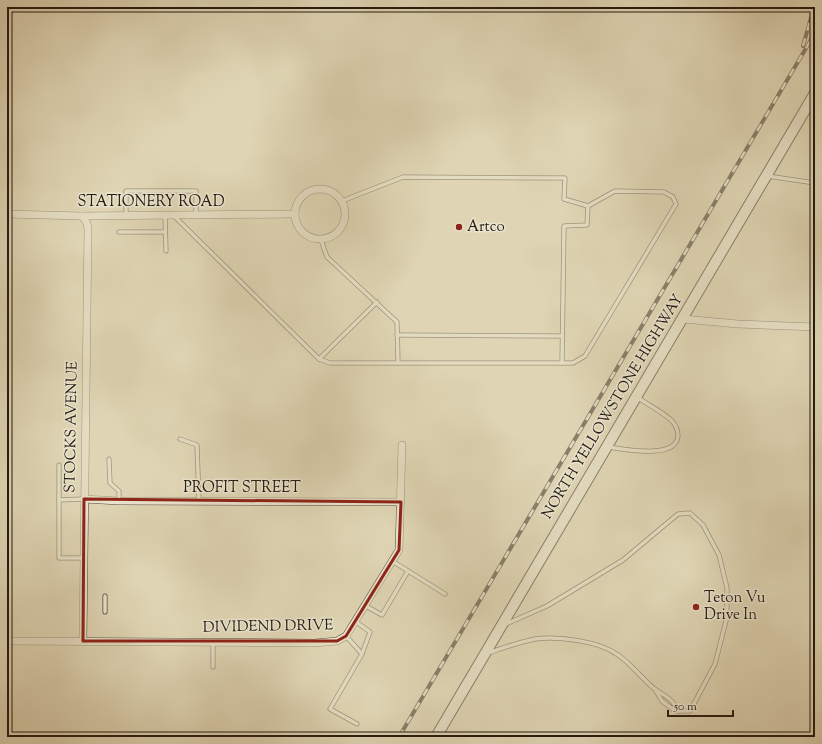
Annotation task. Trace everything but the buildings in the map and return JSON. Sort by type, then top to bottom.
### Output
[{"type":"main road","name":"NORTH YELLOWSTONE HIGHWAY","points":[[436,737],[637,398],[815,93]]},
{"type":"street","points":[[316,189],[333,192],[342,201],[346,213],[342,229],[332,237],[321,240],[305,235],[298,226],[295,214],[296,205],[301,198],[308,192],[316,189]]},
{"type":"street","name":"STATIONERY ROAD","points":[[7,214],[82,216],[295,214]]},
{"type":"street","name":"STOCKS AVENUE","points":[[82,216],[87,223],[88,230],[83,641]]},
{"type":"street","points":[[683,319],[738,324],[815,326]]},
{"type":"street","name":"DIVIDEND DRIVE","points":[[7,641],[315,643],[337,641],[346,636],[354,620],[399,550],[402,445]]},
{"type":"street","name":"PROFIT STREET","points":[[84,499],[119,501],[400,502]]},
{"type":"lane","points":[[766,176],[815,183]]},
{"type":"lane","points":[[173,215],[319,360],[330,363],[573,363],[585,356],[676,204],[673,197],[664,192],[615,191],[588,206],[564,199],[565,178],[403,177],[342,201]]},
{"type":"lane","points":[[126,215],[126,191],[196,191],[196,215]]},
{"type":"lane","points":[[562,363],[564,226],[587,225],[588,206]]},
{"type":"lane","points":[[165,215],[166,251]]},
{"type":"lane","points":[[118,232],[165,232]]},
{"type":"lane","points":[[321,240],[327,257],[397,322],[398,363]]},
{"type":"lane","points":[[319,360],[377,302]]},
{"type":"lane","points":[[397,335],[562,336]]},
{"type":"lane","points":[[608,447],[647,452],[671,448],[677,441],[678,431],[671,420],[637,398]]},
{"type":"lane","points":[[180,439],[197,445],[199,501]]},
{"type":"lane","points":[[109,459],[110,483],[119,492],[119,501]]},
{"type":"lane","points":[[59,465],[59,558],[83,558]]},
{"type":"lane","points":[[59,500],[84,499]]},
{"type":"lane","points":[[486,653],[535,639],[563,639],[599,645],[619,656],[656,691],[669,707],[675,711],[690,711],[715,664],[727,617],[727,588],[719,555],[703,525],[690,513],[678,514],[623,560],[548,606],[501,626]]},
{"type":"lane","points":[[392,561],[445,594]]},
{"type":"lane","points":[[364,605],[382,615],[408,571]]},
{"type":"lane","points":[[105,596],[105,612]]},
{"type":"lane","points":[[354,620],[370,632],[362,654],[330,709],[356,724]]},
{"type":"lane","points":[[346,636],[362,654]]},
{"type":"lane","points":[[213,642],[213,666]]},
{"type":"lane","points":[[656,691],[665,695],[676,704],[678,711]]},
{"type":"highlighted area","points":[[84,499],[401,502],[399,550],[346,636],[337,641],[83,641]]},
{"type":"railway","points":[[803,46],[814,7]]},
{"type":"railway","points":[[399,737],[815,33]]},
{"type":"place","name":"Artco","points":[[459,227]]},
{"type":"place","name":"Teton Vu Drive In","points":[[696,607]]}]
